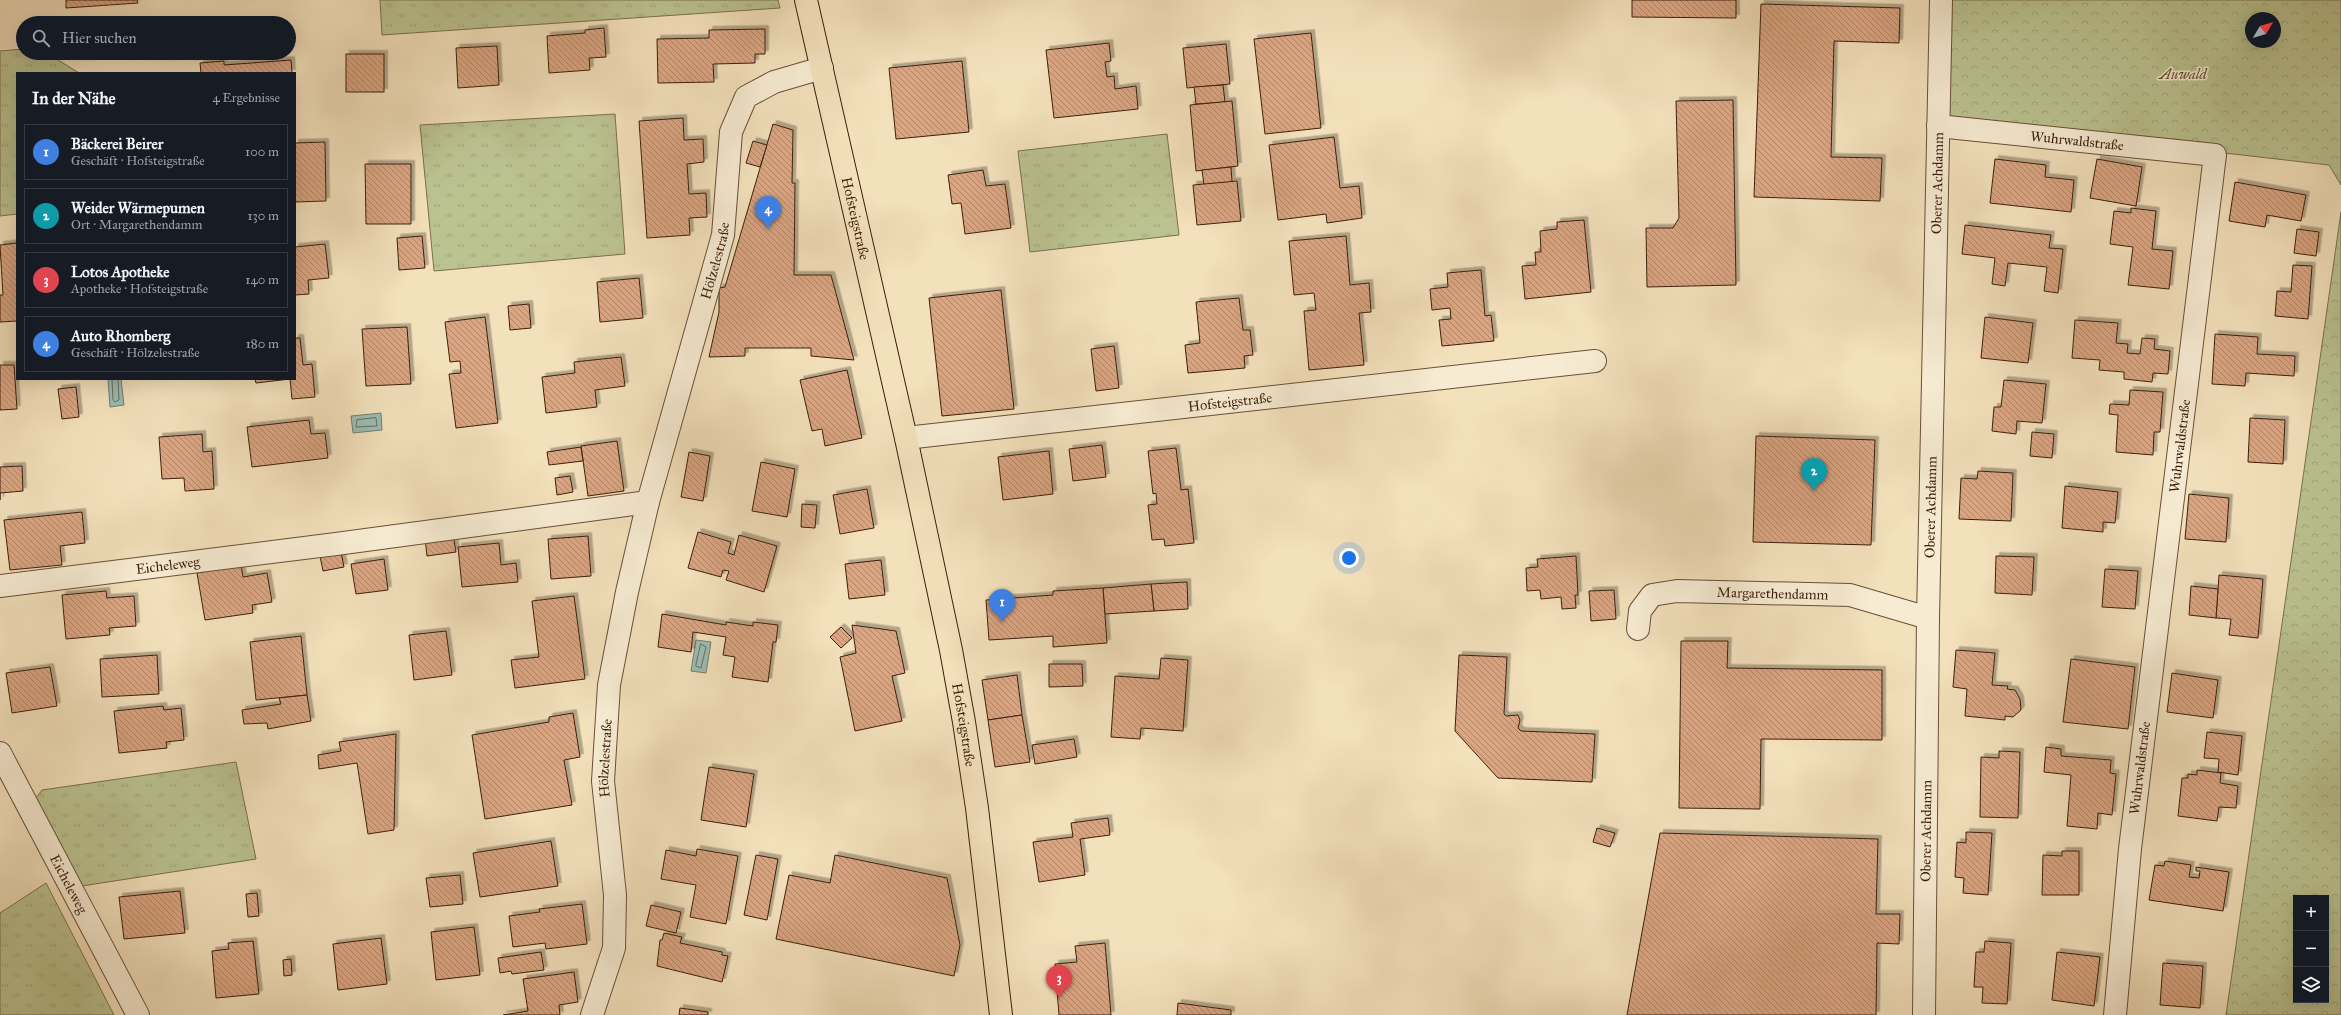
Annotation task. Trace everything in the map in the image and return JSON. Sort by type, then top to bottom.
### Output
[{"type":"main road","name":"Hofsteigstraße","points":[[806,0],[822,68],[829,108],[906,438],[964,722],[986,883],[1001,1015]]},
{"type":"street","name":"Oberer Achdamm","points":[[1924,1015],[1928,618],[1941,0]]},
{"type":"street","name":"Hölzelestraße","points":[[592,1015],[614,948],[615,895],[603,781],[609,685],[627,592],[648,502],[723,234],[731,132],[746,97],[774,82],[822,68]]},
{"type":"street","name":"Wuhrwaldstraße","points":[[1938,126],[2215,155],[2130,849],[2115,1015]]},
{"type":"street","name":"Hofsteigstraße","points":[[906,438],[1595,361]]},
{"type":"street","name":"Eicheleweg","points":[[0,586],[336,544],[648,502]]},
{"type":"street","name":"Margarethendamm","points":[[1638,628],[1640,610],[1652,595],[1677,591],[1850,595],[1928,618]]},
{"type":"street","name":"Eicheleweg","points":[[0,753],[138,1015]]},
{"type":"green space","points":[[380,0],[778,0],[780,8],[382,35]]},
{"type":"green space","name":"Auwald","points":[[1948,0],[2341,0],[2341,185],[2329,165],[1945,121]]},
{"type":"green space","points":[[16,50],[16,60],[58,60],[77,72],[16,72],[16,214],[0,216],[0,51]]},
{"type":"green space","points":[[615,114],[625,254],[434,271],[420,125]]},
{"type":"green space","points":[[1167,134],[1179,235],[1030,252],[1018,151]]},
{"type":"green space","points":[[2341,212],[2341,1015],[2226,1015]]},
{"type":"green space","points":[[236,762],[256,859],[82,886],[36,798],[42,790]]},
{"type":"green space","points":[[46,883],[114,1015],[0,1015],[0,913]]},
{"type":"water","points":[[108,380],[121,380],[124,405],[110,407]]},
{"type":"water","points":[[381,413],[382,430],[353,433],[351,416]]},
{"type":"water","points":[[696,640],[711,642],[706,673],[691,671]]},
{"type":"building","points":[[66,0],[137,0],[138,3],[66,8]]},
{"type":"building","points":[[1632,0],[1736,0],[1736,18],[1632,17]]},
{"type":"building","points":[[1761,4],[1900,8],[1899,43],[1834,41],[1831,157],[1882,158],[1880,201],[1754,197]]},
{"type":"building","points":[[604,28],[606,57],[589,58],[590,70],[549,73],[547,36],[585,33],[585,30]]},
{"type":"building","points":[[765,29],[765,54],[755,54],[755,63],[713,64],[714,82],[658,83],[657,39],[709,38],[709,30]]},
{"type":"building","points":[[1311,33],[1321,128],[1265,134],[1254,39]]},
{"type":"building","points":[[1109,43],[1111,61],[1105,62],[1107,77],[1114,76],[1115,89],[1136,86],[1138,109],[1054,118],[1046,50]]},
{"type":"building","points":[[1226,44],[1230,84],[1187,88],[1183,48]]},
{"type":"building","points":[[497,46],[499,85],[458,88],[456,48]]},
{"type":"building","points":[[346,54],[384,54],[384,92],[346,92]]},
{"type":"building","points":[[291,60],[292,72],[201,72],[200,63],[224,61],[224,65]]},
{"type":"building","points":[[962,61],[969,132],[896,139],[889,68]]},
{"type":"building","points":[[1223,85],[1225,102],[1196,104],[1194,87]]},
{"type":"building","points":[[1733,100],[1736,285],[1647,287],[1646,228],[1673,228],[1679,218],[1676,101]]},
{"type":"building","points":[[1232,101],[1238,166],[1196,171],[1190,105]]},
{"type":"building","points":[[683,118],[684,140],[703,139],[704,162],[687,164],[689,194],[706,193],[707,217],[689,218],[690,235],[647,238],[639,121]]},
{"type":"building","points":[[773,124],[793,130],[792,183],[795,183],[794,275],[831,275],[854,360],[811,356],[811,348],[745,348],[745,356],[709,357],[719,312],[719,288],[725,287]]},
{"type":"building","points":[[1334,137],[1340,188],[1359,186],[1362,218],[1327,223],[1326,214],[1278,220],[1269,145]]},
{"type":"building","points":[[753,141],[767,145],[760,167],[746,163]]},
{"type":"building","points":[[325,142],[326,201],[296,202],[296,143]]},
{"type":"building","points":[[1995,159],[2046,165],[2045,177],[2074,180],[2071,212],[1990,203]]},
{"type":"building","points":[[2097,159],[2142,167],[2136,206],[2090,198]]},
{"type":"building","points":[[365,164],[411,164],[411,224],[366,224]]},
{"type":"building","points":[[1231,167],[1232,182],[1204,185],[1202,170]]},
{"type":"building","points":[[983,170],[986,186],[1005,184],[1011,228],[965,234],[961,203],[952,204],[948,175]]},
{"type":"building","points":[[1237,181],[1241,221],[1197,225],[1193,185]]},
{"type":"building","points":[[2235,182],[2306,195],[2301,221],[2267,215],[2265,227],[2229,221]]},
{"type":"building","points":[[2131,208],[2156,211],[2152,249],[2173,251],[2169,289],[2128,285],[2133,247],[2110,244],[2114,211],[2131,213]]},
{"type":"building","points":[[1584,220],[1591,292],[1525,299],[1522,266],[1536,265],[1535,252],[1541,252],[1540,231],[1557,229],[1557,222]]},
{"type":"building","points":[[1965,225],[2051,235],[2049,248],[2063,249],[2058,293],[2044,291],[2047,267],[2008,263],[2005,286],[1992,284],[1995,258],[1962,254]]},
{"type":"building","points":[[2297,229],[2319,232],[2316,256],[2294,253]]},
{"type":"building","points":[[422,236],[425,268],[399,270],[397,238]]},
{"type":"building","points":[[1346,236],[1350,285],[1369,283],[1371,312],[1359,313],[1364,365],[1309,370],[1304,311],[1316,310],[1314,293],[1294,295],[1289,241]]},
{"type":"building","points":[[16,243],[16,321],[0,322],[0,295],[3,295],[0,245]]},
{"type":"building","points":[[325,244],[329,278],[308,280],[309,294],[296,295],[296,247]]},
{"type":"building","points":[[2293,265],[2312,266],[2308,319],[2275,316],[2277,291],[2291,292]]},
{"type":"building","points":[[1481,270],[1485,316],[1491,315],[1494,341],[1442,346],[1439,320],[1451,319],[1450,308],[1432,310],[1430,289],[1448,287],[1447,273]]},
{"type":"building","points":[[639,278],[643,318],[600,322],[597,282]]},
{"type":"building","points":[[1001,290],[1014,409],[942,416],[929,298]]},
{"type":"building","points":[[1239,298],[1243,330],[1250,330],[1253,355],[1244,356],[1245,368],[1188,373],[1185,345],[1200,343],[1196,302]]},
{"type":"building","points":[[529,304],[531,328],[510,330],[508,306]]},
{"type":"building","points":[[485,317],[498,423],[456,428],[449,374],[461,373],[460,361],[450,362],[445,322]]},
{"type":"building","points":[[1985,317],[2033,323],[2028,363],[1981,358]]},
{"type":"building","points":[[2075,320],[2118,323],[2116,343],[2128,344],[2127,353],[2140,354],[2142,338],[2155,339],[2154,349],[2170,351],[2168,374],[2153,373],[2152,382],[2124,379],[2124,372],[2099,370],[2100,360],[2072,358]]},
{"type":"building","points":[[407,327],[411,384],[366,386],[362,329]]},
{"type":"building","points":[[2215,334],[2258,337],[2257,354],[2295,356],[2294,376],[2246,373],[2245,386],[2212,384]]},
{"type":"building","points":[[296,338],[300,338],[303,365],[312,364],[315,397],[292,399],[290,380],[296,380]]},
{"type":"building","points":[[1114,346],[1119,388],[1096,391],[1091,349]]},
{"type":"building","points":[[621,357],[625,386],[595,390],[597,407],[546,413],[542,377],[575,373],[574,362]]},
{"type":"building","points":[[0,365],[14,365],[17,409],[0,410]]},
{"type":"building","points":[[847,370],[862,438],[825,446],[822,429],[812,431],[800,380]]},
{"type":"building","points":[[255,380],[282,380],[256,383]]},
{"type":"building","points":[[2004,380],[2046,384],[2042,423],[2017,421],[2016,434],[1992,431],[1994,407],[2001,407]]},
{"type":"building","points":[[76,387],[79,417],[62,419],[58,389]]},
{"type":"building","points":[[2130,390],[2163,392],[2160,432],[2154,432],[2153,455],[2116,452],[2118,415],[2109,414],[2110,404],[2129,405]]},
{"type":"building","points":[[2250,418],[2285,420],[2283,464],[2248,462]]},
{"type":"building","points":[[309,420],[311,434],[325,433],[328,458],[252,467],[247,427]]},
{"type":"building","points":[[2032,432],[2054,434],[2052,458],[2030,456]]},
{"type":"building","points":[[202,434],[203,452],[212,451],[214,489],[185,491],[184,478],[162,479],[159,437]]},
{"type":"building","points":[[1756,436],[1875,440],[1871,545],[1753,542]]},
{"type":"building","points":[[617,441],[624,491],[588,496],[581,446]]},
{"type":"building","points":[[1102,445],[1106,477],[1073,481],[1069,449]]},
{"type":"building","points":[[581,447],[583,461],[549,465],[547,452]]},
{"type":"building","points":[[1176,448],[1181,490],[1188,489],[1194,543],[1165,546],[1164,539],[1152,540],[1148,505],[1157,504],[1156,493],[1153,494],[1148,451]]},
{"type":"building","points":[[1049,451],[1053,494],[1003,500],[998,457]]},
{"type":"building","points":[[689,452],[710,456],[703,501],[681,497]]},
{"type":"building","points":[[761,462],[795,469],[787,517],[752,511]]},
{"type":"building","points":[[22,466],[23,491],[0,493],[0,467]]},
{"type":"building","points":[[1978,471],[2013,473],[2011,521],[1959,519],[1961,478],[1977,479]]},
{"type":"building","points":[[570,476],[573,492],[557,495],[555,478]]},
{"type":"building","points":[[2065,486],[2118,492],[2115,523],[2103,522],[2103,532],[2062,528]]},
{"type":"building","points":[[867,489],[874,528],[840,534],[833,495]]},
{"type":"building","points":[[2189,494],[2229,498],[2226,542],[2185,539]]},
{"type":"building","points":[[802,504],[817,505],[815,528],[801,527]]},
{"type":"building","points":[[82,512],[85,543],[60,546],[62,565],[10,570],[4,520]]},
{"type":"building","points":[[698,532],[731,542],[728,553],[734,555],[739,535],[777,546],[764,592],[726,580],[729,571],[723,570],[721,577],[688,568]]},
{"type":"building","points":[[453,534],[456,552],[427,556],[425,538]]},
{"type":"building","points":[[588,536],[591,576],[551,579],[548,539]]},
{"type":"building","points":[[499,543],[501,565],[516,563],[518,582],[462,587],[458,547]]},
{"type":"building","points":[[341,552],[344,567],[323,571],[320,556]]},
{"type":"building","points":[[1576,556],[1578,595],[1575,595],[1576,608],[1562,609],[1561,597],[1541,599],[1540,590],[1527,591],[1526,568],[1538,567],[1537,559]]},
{"type":"building","points":[[1996,556],[2034,557],[2032,595],[1995,593]]},
{"type":"building","points":[[384,559],[388,590],[356,594],[351,564]]},
{"type":"building","points":[[881,560],[885,595],[849,599],[845,564]]},
{"type":"building","points":[[241,565],[243,577],[267,573],[272,602],[252,605],[253,613],[205,620],[197,573]]},
{"type":"building","points":[[2105,569],[2138,571],[2135,609],[2102,607]]},
{"type":"building","points":[[2219,575],[2263,579],[2258,638],[2229,635],[2231,619],[2216,618]]},
{"type":"building","points":[[1187,582],[1188,609],[1154,611],[1151,584]]},
{"type":"building","points":[[1151,584],[1154,611],[1105,614],[1103,588]]},
{"type":"building","points":[[2191,586],[2218,589],[2216,618],[2189,615]]},
{"type":"building","points":[[1103,588],[1107,643],[1053,647],[1053,636],[989,640],[986,600],[1053,595],[1053,591]]},
{"type":"building","points":[[1614,590],[1616,619],[1591,621],[1589,591]]},
{"type":"building","points":[[106,591],[107,598],[134,596],[136,626],[109,628],[110,635],[66,639],[62,595]]},
{"type":"building","points":[[574,596],[585,679],[515,688],[511,660],[539,657],[532,601]]},
{"type":"building","points":[[662,614],[726,625],[726,622],[753,626],[753,622],[778,625],[776,642],[773,642],[768,682],[732,677],[735,657],[723,655],[726,637],[693,632],[691,652],[658,647]]},
{"type":"building","points":[[852,625],[896,631],[905,673],[892,676],[902,721],[855,731],[840,657],[856,653]]},
{"type":"building","points":[[841,627],[852,638],[841,648],[830,637]]},
{"type":"building","points":[[446,631],[452,675],[414,680],[409,635]]},
{"type":"building","points":[[301,636],[307,695],[256,700],[250,642]]},
{"type":"building","points":[[1681,641],[1728,641],[1727,668],[1882,670],[1882,740],[1761,739],[1760,809],[1679,808]]},
{"type":"building","points":[[1956,650],[1995,653],[1992,685],[2008,686],[2007,689],[2015,690],[2020,699],[2021,710],[2013,717],[2005,716],[2005,720],[1965,716],[1967,689],[1953,687]]},
{"type":"building","points":[[157,655],[159,694],[102,697],[100,659]]},
{"type":"building","points":[[1459,655],[1507,657],[1504,714],[1506,716],[1518,715],[1520,720],[1518,728],[1521,731],[1595,734],[1592,782],[1498,778],[1455,731]]},
{"type":"building","points":[[1161,658],[1188,660],[1183,731],[1141,728],[1140,739],[1111,737],[1115,676],[1159,679]]},
{"type":"building","points":[[2071,659],[2135,667],[2128,729],[2063,722]]},
{"type":"building","points":[[1049,664],[1082,664],[1083,686],[1049,687]]},
{"type":"building","points":[[50,667],[57,706],[12,713],[6,673]]},
{"type":"building","points":[[2172,673],[2218,680],[2213,718],[2167,712]]},
{"type":"building","points":[[1017,675],[1022,715],[988,720],[982,680]]},
{"type":"building","points":[[307,695],[311,721],[268,729],[267,723],[244,724],[242,710],[281,704],[279,698]]},
{"type":"building","points":[[163,706],[164,710],[181,708],[184,740],[166,742],[167,748],[119,753],[114,711]]},
{"type":"building","points":[[573,713],[580,757],[564,760],[572,805],[485,819],[472,735],[549,722],[549,717]]},
{"type":"building","points":[[1022,715],[1030,762],[995,767],[988,720]]},
{"type":"building","points":[[2207,732],[2242,736],[2238,775],[2218,772],[2219,759],[2204,758]]},
{"type":"building","points":[[396,734],[394,830],[368,834],[357,763],[319,769],[318,755],[341,751],[339,742]]},
{"type":"building","points":[[1074,739],[1077,757],[1035,764],[1032,745]]},
{"type":"building","points":[[2046,747],[2061,749],[2061,756],[2111,760],[2110,773],[2116,774],[2112,815],[2098,813],[2097,829],[2067,826],[2071,775],[2044,772]]},
{"type":"building","points":[[1999,751],[2020,752],[2018,818],[1980,817],[1981,757],[1999,758]]},
{"type":"building","points":[[709,767],[754,774],[746,827],[701,820]]},
{"type":"building","points":[[2197,770],[2221,773],[2220,783],[2238,786],[2236,808],[2219,807],[2217,821],[2178,816],[2182,778],[2188,778],[2188,774],[2197,775]]},
{"type":"building","points":[[1108,818],[1110,835],[1080,839],[1085,875],[1039,882],[1033,842],[1073,837],[1071,823]]},
{"type":"building","points":[[1597,828],[1615,833],[1610,847],[1593,842]]},
{"type":"building","points":[[1966,832],[1992,833],[1988,895],[1963,893],[1964,878],[1955,877],[1957,842],[1966,843]]},
{"type":"building","points":[[1660,833],[1878,839],[1876,914],[1900,914],[1899,944],[1877,943],[1876,1015],[1627,1015]]},
{"type":"building","points":[[551,841],[558,886],[480,897],[473,853]]},
{"type":"building","points":[[697,849],[738,856],[726,924],[690,917],[696,885],[661,879],[666,850],[696,856]]},
{"type":"building","points":[[2062,851],[2079,851],[2079,895],[2042,895],[2043,855],[2062,856]]},
{"type":"building","points":[[756,855],[778,859],[767,920],[744,915]]},
{"type":"building","points":[[835,855],[947,878],[960,945],[954,976],[776,939],[789,875],[830,883]]},
{"type":"building","points":[[2165,861],[2191,865],[2189,877],[2199,878],[2200,871],[2196,871],[2196,867],[2229,872],[2223,911],[2149,900],[2155,865],[2164,866]]},
{"type":"building","points":[[460,875],[463,904],[430,907],[426,878]]},
{"type":"building","points":[[180,891],[185,933],[124,939],[119,897]]},
{"type":"building","points":[[257,893],[259,916],[248,917],[246,894]]},
{"type":"building","points":[[582,904],[587,944],[546,949],[545,943],[513,947],[509,916],[540,912],[539,909]]},
{"type":"building","points":[[651,905],[681,912],[676,933],[646,926]]},
{"type":"building","points":[[474,927],[480,975],[436,980],[431,932]]},
{"type":"building","points":[[664,933],[682,937],[680,943],[722,952],[722,955],[728,956],[722,982],[657,966],[660,940],[662,940]]},
{"type":"building","points":[[381,938],[387,984],[338,990],[333,944]]},
{"type":"building","points":[[253,941],[259,994],[216,998],[212,951],[229,949],[228,943]]},
{"type":"building","points":[[1985,941],[2011,943],[2007,1004],[1982,1003],[1983,987],[1974,987],[1976,952],[1984,952]]},
{"type":"building","points":[[1105,943],[1111,1015],[1059,1015],[1055,964],[1077,962],[1075,946]]},
{"type":"building","points":[[541,952],[544,970],[512,974],[511,971],[500,973],[498,958]]},
{"type":"building","points":[[2057,952],[2100,957],[2094,1006],[2052,1000]]},
{"type":"building","points":[[291,959],[292,975],[284,976],[283,960]]},
{"type":"building","points":[[2163,963],[2203,966],[2200,1008],[2160,1005]]},
{"type":"building","points":[[574,972],[578,1002],[559,1005],[560,1015],[503,1015],[528,1011],[523,979]]},
{"type":"building","points":[[1178,1003],[1231,1010],[1231,1015],[1177,1015]]},
{"type":"building","points":[[680,1008],[708,1012],[708,1015],[679,1015]]},
{"type":"place","name":"Auto Rhomberg","points":[[768,229]]},
{"type":"place","name":"Weider Wärmepumen","points":[[1814,491]]},
{"type":"place","name":"Bäckerei Beirer","points":[[1002,622]]},
{"type":"place","name":"Lotos Apotheke","points":[[1059,998]]}]
